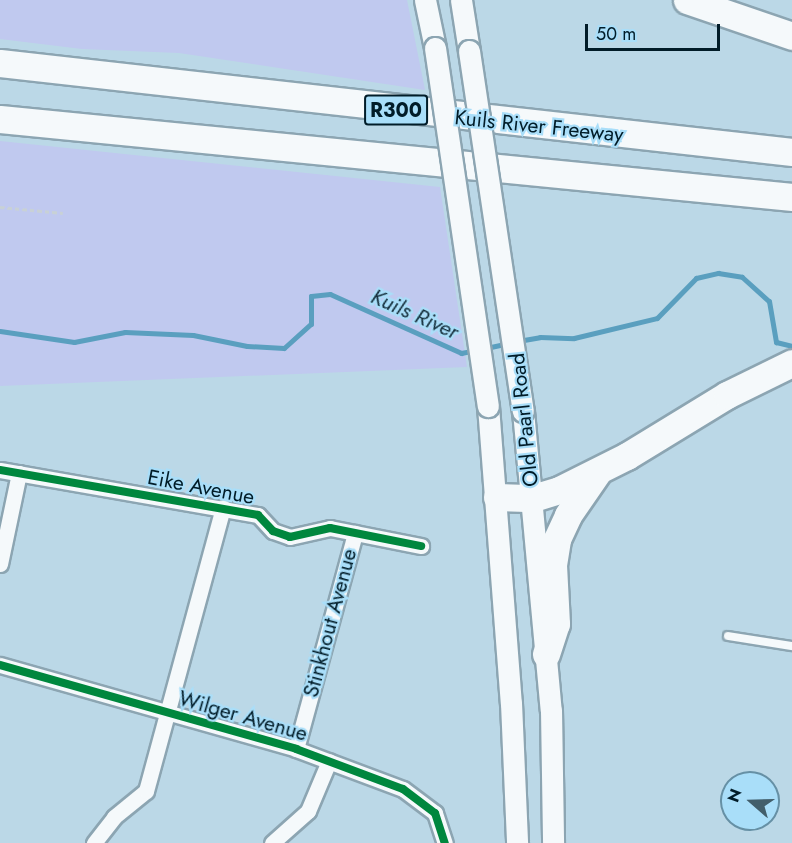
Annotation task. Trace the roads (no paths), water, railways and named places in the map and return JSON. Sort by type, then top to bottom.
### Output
[{"type":"highway","points":[[687,0],[792,36]]},
{"type":"highway","name":"Kuils River Freeway","points":[[0,63],[792,152]]},
{"type":"highway","name":"R300","points":[[0,119],[560,177],[792,197]]},
{"type":"highway","points":[[497,497],[532,498],[598,472],[678,424],[792,363]]},
{"type":"highway","points":[[546,654],[556,624],[553,565],[557,539],[568,514],[598,472]]},
{"type":"main road","name":"Old Paarl Road","points":[[425,0],[435,48],[488,406],[497,497],[518,843]]},
{"type":"main road","name":"Old Paarl Road","points":[[461,0],[523,411],[546,654],[553,843]]},
{"type":"street","name":"Eike Avenue","points":[[0,470],[258,514],[273,531],[290,537],[330,528],[421,546]]},
{"type":"street","points":[[0,564],[19,473]]},
{"type":"street","points":[[94,843],[114,817],[146,791],[223,507]]},
{"type":"street","name":"Stinkhout Avenue","points":[[296,749],[355,532]]},
{"type":"street","name":"Wilger Avenue","points":[[0,665],[329,760],[423,800],[435,813],[446,843]]},
{"type":"street","points":[[272,843],[308,811],[329,760]]},
{"type":"lane","points":[[728,636],[792,646]]},
{"type":"waterway","name":"Kuils River","points":[[518,341],[540,337],[574,338],[657,318],[696,278],[718,273],[742,277],[769,301],[776,342],[792,346]]},
{"type":"waterway","name":"Kuils River","points":[[0,331],[74,342],[125,332],[193,335],[247,346],[284,348],[311,324],[311,296],[330,294],[461,353],[476,350]]},
{"type":"waterway","name":"Kuils River","points":[[486,348],[509,343]]}]
